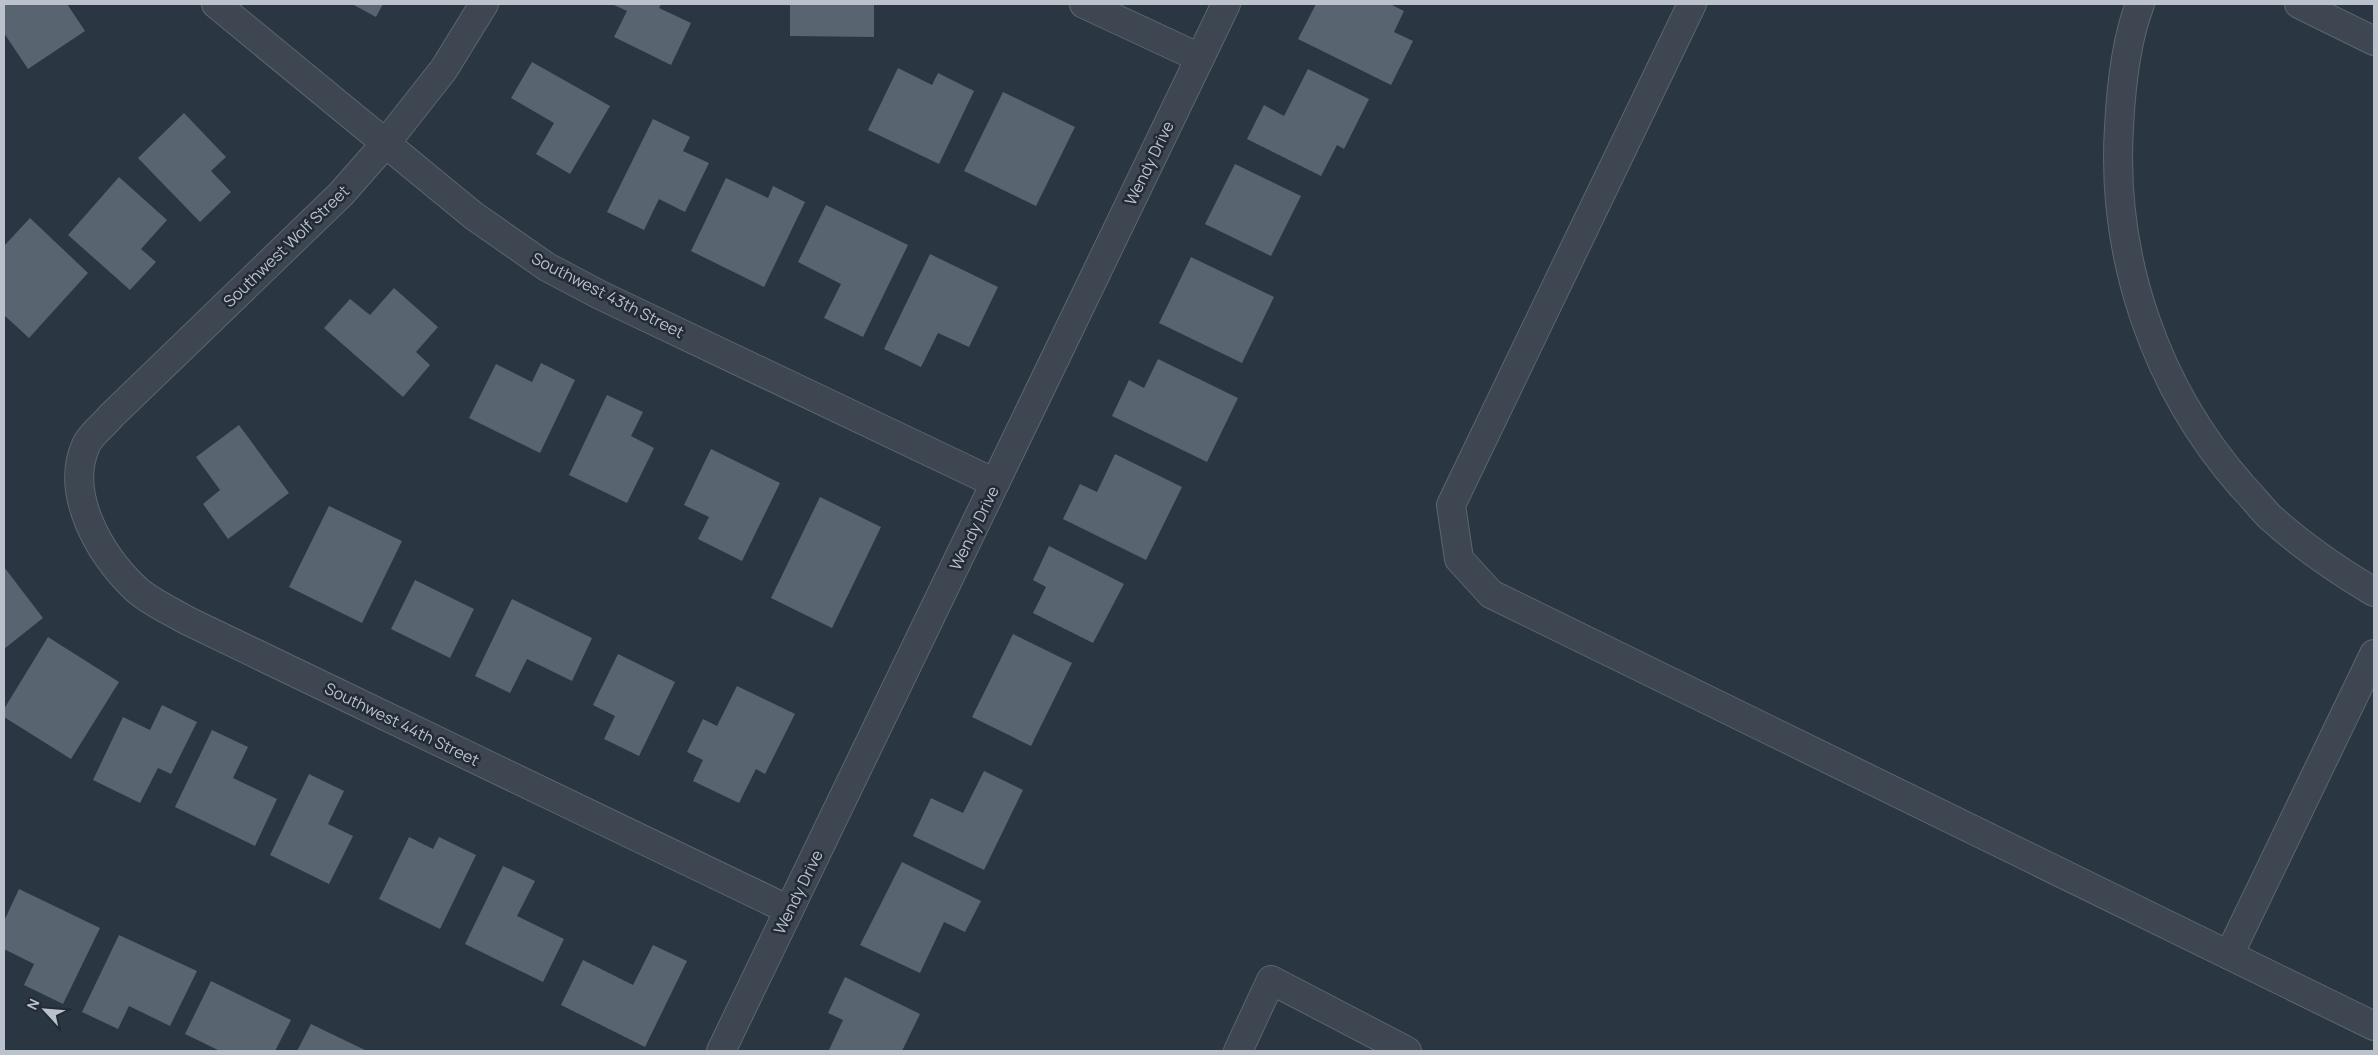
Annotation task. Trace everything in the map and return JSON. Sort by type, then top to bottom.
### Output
[{"type":"street","name":"Southwest 43th Street","points":[[216,4],[474,216],[547,267],[600,295],[995,483]]},
{"type":"street","name":"Southwest Wolf Street","points":[[78,476],[86,444],[105,423],[341,194],[385,144],[444,69],[484,4]]},
{"type":"street","points":[[1084,4],[1200,58]]},
{"type":"street","name":"Wendy Drive","points":[[721,1051],[1226,4]]},
{"type":"street","points":[[1692,4],[1452,506],[1459,559],[1491,594],[2374,1026]]},
{"type":"street","points":[[2140,4],[2121,87],[2116,165],[2124,244],[2144,320],[2176,392],[2218,458],[2270,516],[2330,566],[2374,592]]},
{"type":"street","points":[[2299,4],[2374,41]]},
{"type":"street","name":"Southwest 44th Street","points":[[78,476],[87,521],[109,558],[137,590],[181,617],[789,910]]},
{"type":"street","points":[[2229,955],[2374,654]]},
{"type":"street","points":[[1238,1051],[1271,980],[1407,1051]]},
{"type":"building","points":[[4,4],[67,4],[85,31],[28,69],[4,33]]},
{"type":"building","points":[[352,4],[383,4],[376,17]]},
{"type":"building","points":[[612,4],[661,4],[659,8],[691,23],[671,65],[614,37],[627,11]]},
{"type":"building","points":[[790,4],[874,4],[874,37],[790,36]]},
{"type":"building","points":[[1316,4],[1390,4],[1404,11],[1394,32],[1413,41],[1391,85],[1298,39]]},
{"type":"building","points":[[532,62],[610,106],[570,174],[536,154],[554,123],[511,98]]},
{"type":"building","points":[[898,68],[932,85],[938,73],[974,91],[939,164],[868,130]]},
{"type":"building","points":[[1308,69],[1369,99],[1344,149],[1337,145],[1321,176],[1247,139],[1264,105],[1284,116]]},
{"type":"building","points":[[1003,92],[1075,127],[1036,206],[964,171]]},
{"type":"building","points":[[184,113],[226,157],[211,171],[231,192],[200,222],[138,158]]},
{"type":"building","points":[[653,119],[690,137],[683,151],[709,163],[685,212],[659,199],[644,230],[607,212]]},
{"type":"building","points":[[1235,164],[1301,196],[1271,256],[1205,224]]},
{"type":"building","points":[[119,177],[167,220],[141,249],[156,262],[130,290],[68,235]]},
{"type":"building","points":[[726,178],[768,198],[773,186],[805,202],[764,287],[691,251]]},
{"type":"building","points":[[826,205],[908,245],[863,337],[824,318],[841,284],[798,262]]},
{"type":"building","points":[[30,218],[88,273],[29,338],[4,315],[4,246]]},
{"type":"building","points":[[930,254],[998,287],[969,347],[938,333],[921,367],[884,349]]},
{"type":"building","points":[[1191,257],[1274,297],[1242,363],[1159,323]]},
{"type":"building","points":[[394,288],[438,327],[416,352],[430,365],[403,397],[324,328],[350,299],[370,315]]},
{"type":"building","points":[[1158,359],[1238,398],[1207,462],[1112,416],[1129,380],[1144,388]]},
{"type":"building","points":[[541,363],[575,380],[540,453],[469,418],[496,364],[532,382]]},
{"type":"building","points":[[607,395],[643,412],[631,436],[654,448],[627,503],[569,475]]},
{"type":"building","points":[[239,425],[289,493],[228,539],[203,504],[220,490],[196,457]]},
{"type":"building","points":[[711,449],[780,483],[742,561],[698,539],[709,517],[684,505]]},
{"type":"building","points":[[1115,454],[1182,487],[1146,560],[1063,519],[1080,484],[1097,492]]},
{"type":"building","points":[[820,497],[881,527],[832,628],[771,598]]},
{"type":"building","points":[[329,506],[402,541],[362,623],[289,587]]},
{"type":"building","points":[[1049,546],[1124,584],[1093,643],[1033,613],[1046,587],[1033,580]]},
{"type":"building","points":[[4,567],[43,618],[4,649]]},
{"type":"building","points":[[415,580],[474,609],[450,658],[391,629]]},
{"type":"building","points":[[512,599],[592,638],[572,681],[527,659],[510,693],[475,676]]},
{"type":"building","points":[[1013,634],[1072,663],[1031,746],[972,717]]},
{"type":"building","points":[[48,637],[119,682],[71,759],[4,717],[4,709]]},
{"type":"building","points":[[618,654],[675,682],[639,756],[604,739],[615,716],[593,705]]},
{"type":"building","points":[[737,686],[795,714],[765,774],[756,769],[739,803],[693,781],[703,760],[687,752],[703,719],[717,726]]},
{"type":"building","points":[[162,705],[197,722],[171,774],[158,768],[140,803],[93,780],[123,717],[150,730]]},
{"type":"building","points":[[212,730],[248,747],[233,778],[277,799],[255,846],[175,807]]},
{"type":"building","points":[[984,771],[1023,790],[984,870],[913,836],[931,798],[963,813]]},
{"type":"building","points":[[309,774],[344,791],[328,824],[353,836],[329,884],[270,855]]},
{"type":"building","points":[[409,837],[433,849],[439,837],[476,855],[440,929],[379,899]]},
{"type":"building","points":[[902,862],[981,901],[965,932],[944,922],[920,973],[860,945]]},
{"type":"building","points":[[503,866],[535,881],[517,916],[564,939],[543,982],[465,944]]},
{"type":"building","points":[[19,889],[100,928],[63,1004],[24,985],[34,964],[4,949],[4,921]]},
{"type":"building","points":[[119,935],[197,971],[170,1026],[129,1006],[118,1029],[82,1012]]},
{"type":"building","points":[[653,945],[687,961],[645,1047],[561,1005],[583,960],[633,985]]},
{"type":"building","points":[[845,977],[920,1014],[902,1051],[829,1050],[843,1020],[828,1013]]},
{"type":"building","points":[[211,981],[291,1020],[275,1051],[220,1051],[185,1034]]},
{"type":"building","points":[[311,1024],[367,1051],[297,1051]]}]
